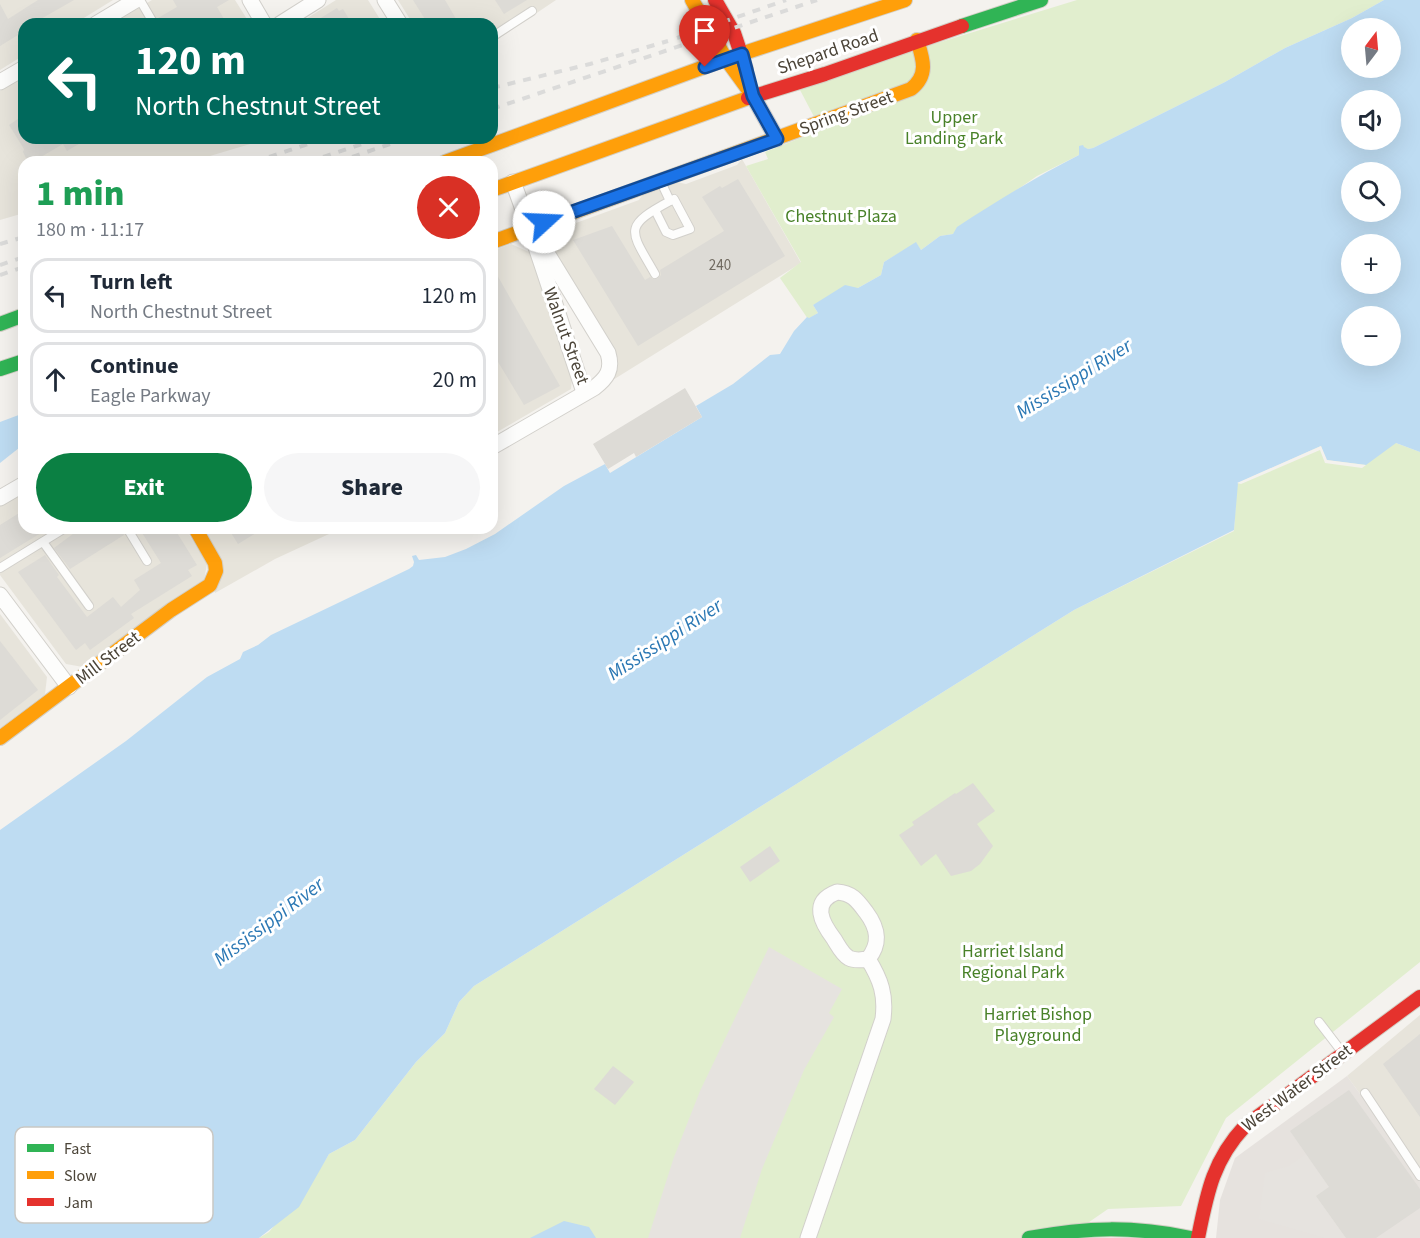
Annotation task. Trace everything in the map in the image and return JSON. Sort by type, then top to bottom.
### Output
[{"type":"main road","points":[[692,0],[726,59],[753,96]]},
{"type":"main road","points":[[715,0],[732,28],[742,54],[753,96]]},
{"type":"main road","name":"Shepard Road","points":[[498,143],[726,59],[905,0]]},
{"type":"main road","name":"Shepard Road","points":[[498,188],[753,96],[1041,0]]},
{"type":"main road","name":"Spring Street","points":[[498,240],[911,89],[924,76],[917,40]]},
{"type":"main road","name":"Shepard Road","points":[[461,156],[494,144]]},
{"type":"main road","points":[[0,324],[18,317]]},
{"type":"main road","points":[[0,369],[18,363]]},
{"type":"main road","name":"Mill Street","points":[[0,738],[171,610],[205,590],[216,571],[213,558],[199,534]]},
{"type":"main road","name":"West Water Street","points":[[1198,1238],[1212,1174],[1225,1147],[1245,1126],[1420,997]]},
{"type":"main road","points":[[1029,1238],[1089,1233],[1115,1226],[1191,1238]]},
{"type":"street","points":[[106,18],[136,0]]},
{"type":"street","points":[[250,0],[260,18]]},
{"type":"street","points":[[290,18],[318,0]]},
{"type":"street","points":[[385,0],[396,18]]},
{"type":"street","points":[[0,82],[18,72]]},
{"type":"street","points":[[753,96],[777,139]]},
{"type":"street","name":"Walnut Street","points":[[513,182],[531,227],[540,262],[584,392],[605,379],[611,362],[609,353],[531,227]]},
{"type":"street","points":[[498,443],[584,392]]},
{"type":"street","points":[[0,498],[18,488]]},
{"type":"street","points":[[0,595],[69,687]]},
{"type":"street","points":[[837,892],[847,893],[856,899],[875,925],[876,945],[868,959],[851,959],[845,955],[821,921],[822,903],[829,895],[837,892]]},
{"type":"street","points":[[808,1238],[883,1019],[885,1007],[879,977],[868,959]]},
{"type":"lane","points":[[136,0],[150,18]]},
{"type":"lane","points":[[498,33],[532,11]]},
{"type":"lane","points":[[660,181],[670,201]]},
{"type":"lane","points":[[655,210],[666,232],[673,235],[690,229],[674,200],[670,201],[655,210],[638,221],[634,233],[655,274]]},
{"type":"lane","points":[[0,568],[56,534]]},
{"type":"lane","points":[[131,534],[147,561]]},
{"type":"lane","points":[[43,542],[89,606]]},
{"type":"lane","points":[[1319,1022],[1343,1054]]},
{"type":"lane","points":[[1365,1093],[1420,1176]]},
{"type":"shaded area","points":[[0,0],[113,0],[84,18],[18,18],[18,59],[0,70]]},
{"type":"shaded area","points":[[152,0],[235,0],[246,18],[122,18]]},
{"type":"shaded area","points":[[336,0],[368,0],[379,18],[308,18]]},
{"type":"shaded area","points":[[398,0],[556,0],[498,39],[498,18],[409,18]]},
{"type":"shaded area","points":[[18,80],[18,144],[250,144],[210,156],[18,156],[18,215],[0,220],[0,91]]},
{"type":"shaded area","points":[[742,159],[801,263],[608,383],[615,372],[549,243],[553,228],[566,223],[576,223],[639,200],[643,194],[676,182],[686,184],[737,165]]},
{"type":"shaded area","points":[[511,244],[529,252],[573,370],[571,389],[498,432],[498,249]]},
{"type":"shaded area","points":[[18,495],[18,534],[189,534],[207,564],[204,580],[83,667],[66,664],[0,575],[0,506]]},
{"type":"shaded area","points":[[207,534],[329,534],[275,559],[215,593]]},
{"type":"shaded area","points":[[0,614],[47,677],[45,694],[0,728]]},
{"type":"shaded area","points":[[769,947],[842,989],[829,1013],[834,1017],[804,1070],[778,1131],[762,1169],[740,1238],[648,1238],[674,1157],[700,1091]]},
{"type":"shaded area","points":[[1420,1015],[1420,1176],[1347,1076]]},
{"type":"shaded area","points":[[1347,1076],[1420,1176],[1420,1238],[1216,1238],[1220,1200],[1235,1158]]},
{"type":"shaded area","points":[[1306,1154],[1329,1187],[1316,1196],[1346,1238],[1326,1238],[1259,1219],[1265,1173],[1289,1166]]},
{"type":"green space","name":"Upper Landing Park","points":[[1077,0],[1384,0],[1352,18],[1341,18],[1341,23],[1285,48],[1225,82],[1093,148],[1084,148],[1079,155],[1037,176],[953,234],[940,236],[921,250],[916,243],[884,262],[881,275],[858,288],[813,305],[818,313],[808,319],[780,278],[801,262],[746,166],[768,159],[765,152],[821,130],[800,90],[902,54]]},
{"type":"green space","name":"Harriet Island Regional Park","points":[[1396,443],[1420,452],[1420,962],[1226,1118],[1181,1206],[1108,1209],[1066,1238],[259,1238],[269,1232],[313,1180],[329,1154],[355,1140],[416,1062],[445,1033],[459,1002],[474,986],[1074,610],[1234,531],[1237,483],[1321,446]]},
{"type":"water","name":"Mississippi River","points":[[1384,0],[1420,0],[1420,452],[1396,443],[1366,465],[1326,460],[1321,446],[1238,483],[1234,530],[1074,610],[474,986],[459,1002],[445,1033],[416,1062],[355,1140],[329,1154],[299,1207],[259,1238],[0,1238],[0,830],[126,741],[207,677],[240,659],[243,652],[258,645],[271,635],[409,569],[414,562],[412,556],[416,555],[419,560],[445,557],[466,549],[498,534],[564,486],[605,464],[610,473],[702,417],[696,406],[733,384],[770,355],[780,354],[794,331],[807,317],[818,313],[813,305],[845,285],[858,288],[881,275],[884,262],[916,242],[921,250],[940,236],[953,234],[957,227],[987,208],[1079,155],[1079,146],[1093,148],[1225,82],[1285,48],[1341,23],[1341,78],[1401,78],[1401,18],[1352,18]]},
{"type":"water","points":[[18,415],[18,449],[0,463],[0,422]]},
{"type":"water","points":[[564,1221],[589,1227],[596,1238],[530,1238]]},
{"type":"pier","points":[[1321,446],[1327,460],[1366,465],[1362,468],[1325,463],[1320,450],[1241,484],[1237,483]]},
{"type":"building","points":[[38,0],[74,0],[42,18],[18,18],[18,35],[0,46],[0,4],[8,19]]},
{"type":"building","points":[[173,0],[229,0],[217,7],[223,18],[158,18],[177,7]]},
{"type":"building","points":[[413,0],[445,0],[456,18],[424,18]]},
{"type":"building","points":[[495,0],[527,0],[504,14]]},
{"type":"building","points":[[337,8],[339,11],[343,9],[348,18],[321,18]]},
{"type":"building","points":[[18,119],[18,139],[9,125]]},
{"type":"building","points":[[21,144],[63,144],[43,156],[25,156]]},
{"type":"building","points":[[63,144],[79,144],[67,151]]},
{"type":"building","points":[[738,179],[785,256],[638,346],[573,240],[612,226],[645,280],[650,277],[657,279],[661,275],[660,270],[724,231],[702,197]]},
{"type":"building","points":[[498,277],[560,386],[524,405],[498,362]]},
{"type":"building","points":[[685,388],[702,417],[636,457],[634,453],[608,469],[593,444]]},
{"type":"building","points":[[18,514],[18,534],[39,534],[0,558],[0,525]]},
{"type":"building","points":[[73,534],[124,535],[70,569],[54,548]]},
{"type":"building","points":[[143,534],[178,534],[197,565],[188,570],[192,576],[131,614],[134,618],[90,650],[85,643],[76,650],[18,572],[45,555],[59,575],[57,577],[87,617],[113,597],[121,607],[140,590],[134,580],[161,563]]},
{"type":"building","points":[[232,534],[254,534],[238,544]]},
{"type":"building","points":[[0,641],[38,690],[0,720]]},
{"type":"building","points":[[973,783],[995,811],[977,824],[993,846],[980,864],[971,871],[951,876],[936,854],[921,866],[899,835],[914,825],[912,822]]},
{"type":"building","points":[[770,846],[780,861],[750,882],[740,867]]},
{"type":"building","points":[[1420,1034],[1420,1117],[1383,1064]]},
{"type":"building","points":[[613,1066],[634,1082],[615,1105],[594,1089]]},
{"type":"building","points":[[1349,1090],[1420,1189],[1420,1208],[1376,1238],[1346,1238],[1316,1196],[1329,1187],[1290,1131]]},
{"type":"railway","points":[[677,38],[786,0]]},
{"type":"railway","points":[[498,107],[817,0]]},
{"type":"railway","points":[[498,87],[590,64],[668,41]]},
{"type":"railway","points":[[272,156],[308,144]]},
{"type":"railway","points":[[326,156],[362,144]]},
{"type":"railway","points":[[355,156],[390,144]]},
{"type":"railway","points":[[0,244],[18,239]]},
{"type":"railway","points":[[0,265],[18,259]]},
{"type":"railway","points":[[0,275],[18,269]]},
{"type":"traffic: fast","points":[[962,26],[1041,0]]},
{"type":"traffic: fast","points":[[0,324],[18,317]]},
{"type":"traffic: fast","points":[[0,369],[18,363]]},
{"type":"traffic: fast","points":[[1029,1238],[1110,1229],[1149,1231],[1191,1238]]},
{"type":"traffic: slow","points":[[692,0],[726,59],[753,96]]},
{"type":"traffic: slow","points":[[498,143],[726,59],[905,0]]},
{"type":"traffic: slow","points":[[498,240],[911,89],[917,84],[923,66],[917,40]]},
{"type":"traffic: slow","points":[[498,188],[748,98]]},
{"type":"traffic: slow","points":[[461,156],[494,144]]},
{"type":"traffic: slow","points":[[0,738],[171,610],[210,585],[216,571],[215,563],[198,534]]},
{"type":"traffic: jam","points":[[715,0],[734,33],[746,69]]},
{"type":"traffic: jam","points":[[748,98],[825,74],[962,26]]},
{"type":"traffic: jam","points":[[1198,1238],[1208,1192],[1218,1165],[1245,1126],[1420,997]]},
{"type":"route","points":[[544,222],[777,139],[753,96],[742,54],[705,67]]},
{"type":"park label","name":"Chestnut Plaza","points":[[841,216]]},
{"type":"park label","name":"Harriet Bishop Playground","points":[[1038,1024]]}]
